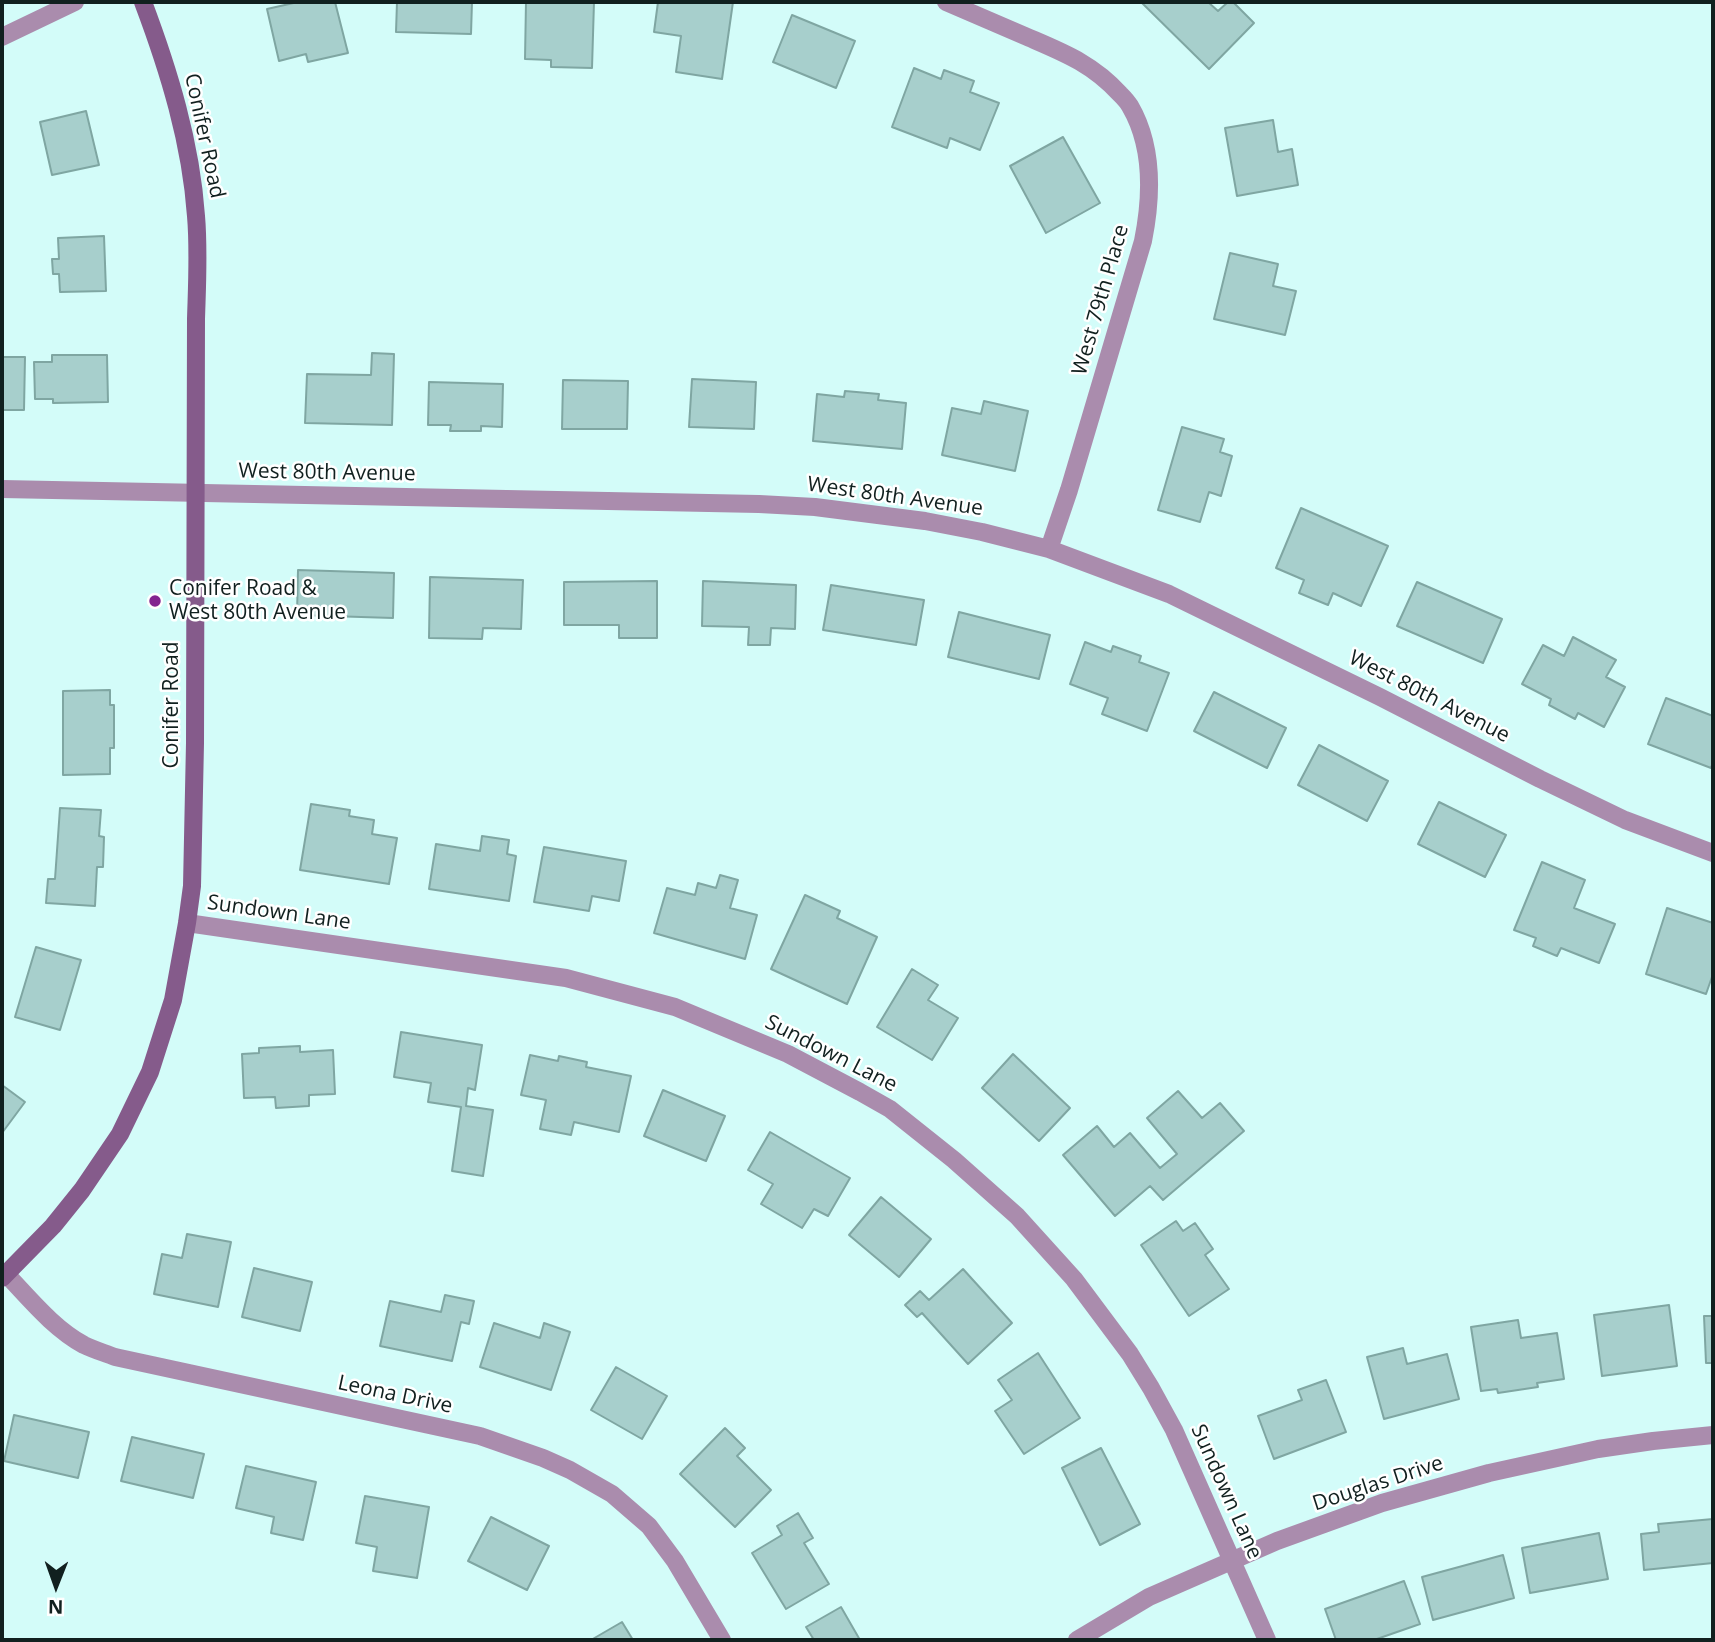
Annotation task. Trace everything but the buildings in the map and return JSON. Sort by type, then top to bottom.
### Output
[{"type":"street","points":[[2,37],[75,2]]},
{"type":"street","name":"Conifer Road","points":[[4,1276],[53,1226],[82,1190],[120,1134],[150,1072],[173,1000],[192,886],[195,782],[197,217],[177,109],[164,60],[143,2]]},
{"type":"street","name":"West 79th Place","points":[[946,2],[1081,61],[1091,68],[1110,83],[1129,104],[1148,156],[1150,186],[1143,241],[1049,549]]},
{"type":"street","name":"West 80th Avenue","points":[[2,489],[815,507],[925,521],[982,532],[1049,549],[1168,594],[1625,820],[1713,853]]},
{"type":"street","name":"Sundown Lane","points":[[187,923],[566,978],[675,1007],[788,1054],[890,1109],[954,1160],[1017,1216],[1074,1279],[1130,1354],[1174,1430],[1266,1640]]},
{"type":"street","name":"Leona Drive","points":[[4,1276],[66,1334],[86,1346],[115,1357],[480,1436],[570,1469],[611,1494],[649,1526],[675,1561],[722,1640]]},
{"type":"street","name":"Douglas Drive","points":[[1077,1640],[1149,1598],[1231,1561],[1277,1541],[1382,1503],[1489,1473],[1598,1449],[1713,1435]]},
{"type":"place","name":"Conifer Road & West 80th Avenue","points":[[155,601]]}]
